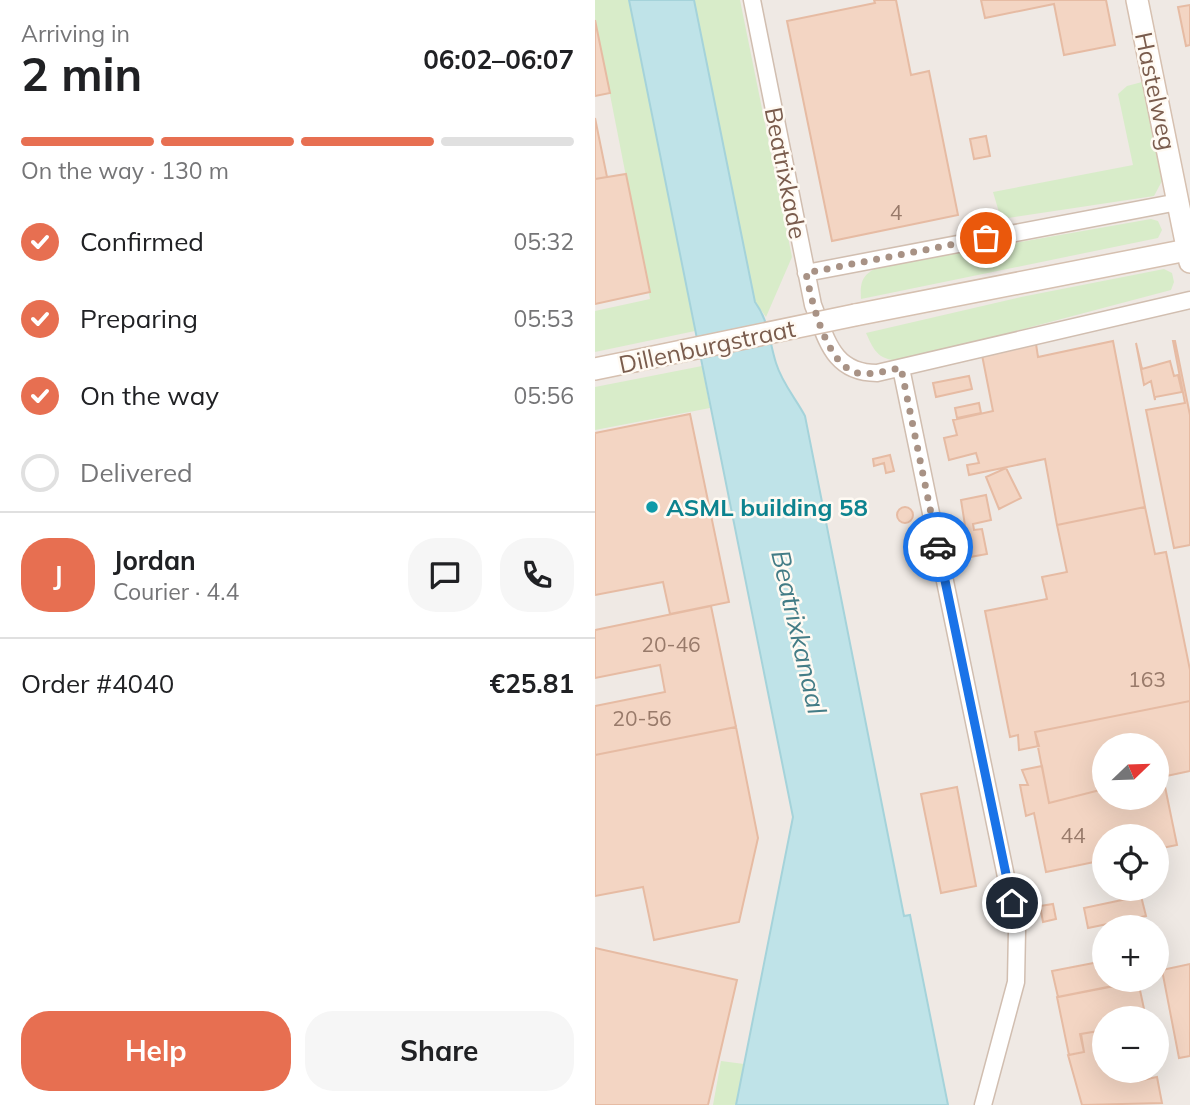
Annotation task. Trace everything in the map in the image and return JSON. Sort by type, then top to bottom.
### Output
[{"type":"street","name":"Beatrixkade","points":[[752,0],[806,273],[826,338],[842,363],[856,373],[901,368]]},
{"type":"street","name":"Hastelweg","points":[[1137,0],[1189,255]]},
{"type":"street","points":[[806,273],[1178,202]]},
{"type":"street","name":"Dillenburgstraat","points":[[595,369],[855,314],[1189,255]]},
{"type":"street","points":[[983,1105],[1016,982],[1017,930],[901,368],[1190,300]]},
{"type":"shaded area","points":[[595,0],[1190,0],[1190,1105],[595,1105]]},
{"type":"green space","points":[[595,0],[629,0],[695,331],[595,352],[595,311],[650,299],[595,18]]},
{"type":"green space","points":[[694,0],[740,0],[792,257],[766,317],[755,302]]},
{"type":"green space","points":[[1142,82],[1162,181],[1154,196],[1001,219],[993,192],[1133,165],[1118,94],[1127,86]]},
{"type":"green space","points":[[1151,219],[1158,221],[1162,230],[1158,238],[861,299],[863,280],[878,267]]},
{"type":"green space","points":[[1164,269],[1172,273],[1174,282],[1171,290],[902,361],[888,359],[879,354],[866,333],[1021,297]]},
{"type":"green space","points":[[702,366],[710,408],[595,430],[595,387]]},
{"type":"green space","points":[[721,1061],[744,1064],[736,1105],[713,1105]]},
{"type":"water","name":"Beatrixkanaal","points":[[629,0],[694,0],[755,302],[766,324],[785,384],[805,416],[904,916],[910,915],[948,1105],[736,1105],[793,817]]},
{"type":"building","points":[[874,0],[896,0],[911,75],[929,71],[958,215],[832,241],[787,21],[875,3]]},
{"type":"building","points":[[981,0],[1106,0],[1115,45],[1064,55],[1054,4],[985,18]]},
{"type":"building","points":[[1190,5],[1190,45],[1186,46],[1178,7]]},
{"type":"building","points":[[595,20],[610,93],[595,96]]},
{"type":"building","points":[[595,118],[607,177],[595,179]]},
{"type":"building","points":[[986,136],[990,156],[974,159],[970,139]]},
{"type":"building","points":[[626,174],[650,292],[595,304],[595,179]]},
{"type":"building","points":[[1113,341],[1145,507],[1057,525],[1045,459],[969,475],[967,465],[979,463],[976,453],[949,460],[944,438],[957,435],[953,420],[993,411],[982,355],[1036,344],[1038,357]]},
{"type":"building","points":[[1173,341],[1190,415],[1190,545],[1174,548],[1146,410],[1185,403]]},
{"type":"building","points":[[1136,343],[1142,369],[1170,361],[1174,376],[1178,375],[1182,392],[1155,397],[1155,400],[1151,381],[1144,385]]},
{"type":"building","points":[[969,376],[972,389],[936,397],[933,383]]},
{"type":"building","points":[[979,403],[981,413],[957,418],[955,408]]},
{"type":"building","name":"ASML building 58","points":[[690,414],[729,602],[670,614],[663,582],[595,595],[595,433]]},
{"type":"building","points":[[890,455],[894,471],[886,473],[884,463],[874,466],[873,459]]},
{"type":"building","points":[[1006,468],[1021,498],[999,509],[986,477]]},
{"type":"building","points":[[986,495],[991,520],[973,524],[974,530],[982,529],[987,554],[970,557],[961,500]]},
{"type":"building","points":[[905,507],[911,509],[911,521],[905,523],[899,521],[897,515],[899,509]]},
{"type":"building","points":[[1145,507],[1155,554],[1166,552],[1190,670],[1190,701],[1035,732],[1039,746],[1019,750],[1018,735],[1010,737],[985,611],[1047,599],[1042,577],[1067,572],[1057,525]]},
{"type":"building","points":[[711,606],[736,727],[595,755],[595,706],[665,692],[660,665],[595,678],[595,630]]},
{"type":"building","points":[[1190,701],[1190,771],[1169,775],[1169,733],[1092,733],[1092,792],[1049,803],[1035,732]]},
{"type":"building","points":[[736,727],[758,838],[739,922],[654,940],[643,887],[595,896],[595,755]]},
{"type":"building","points":[[1042,766],[1049,803],[1092,792],[1092,810],[1169,810],[1169,806],[1177,845],[1169,847],[1169,824],[1092,824],[1092,862],[1046,872],[1034,813],[1026,816],[1020,785],[1028,785],[1022,770]]},
{"type":"building","points":[[957,787],[976,886],[941,893],[921,794]]},
{"type":"building","points":[[1117,901],[1142,901],[1146,915],[1092,915],[1092,927],[1088,928],[1084,908]]},
{"type":"building","points":[[1053,904],[1056,919],[1043,922],[1040,906]]},
{"type":"building","points":[[595,948],[737,980],[708,1105],[595,1105]]},
{"type":"building","points":[[1092,963],[1092,990],[1058,997],[1052,971]]},
{"type":"building","points":[[1190,964],[1190,1056],[1179,1058],[1166,992],[1169,992],[1169,968]]},
{"type":"building","points":[[1092,990],[1140,992],[1143,1006],[1092,1006],[1092,1032],[1080,1034],[1084,1052],[1069,1055],[1057,997]]},
{"type":"building","points":[[1092,1032],[1092,1083],[1158,1083],[1162,1103],[1082,1105],[1068,1055],[1084,1052],[1081,1034]]},
{"type":"way so far","points":[[938,547],[901,368],[877,373],[856,373],[842,363],[826,338],[813,305],[806,273],[986,238]]},
{"type":"place","name":"ASML building 58","points":[[652,507]]},
{"type":"route","points":[[938,547],[1012,903]]}]
